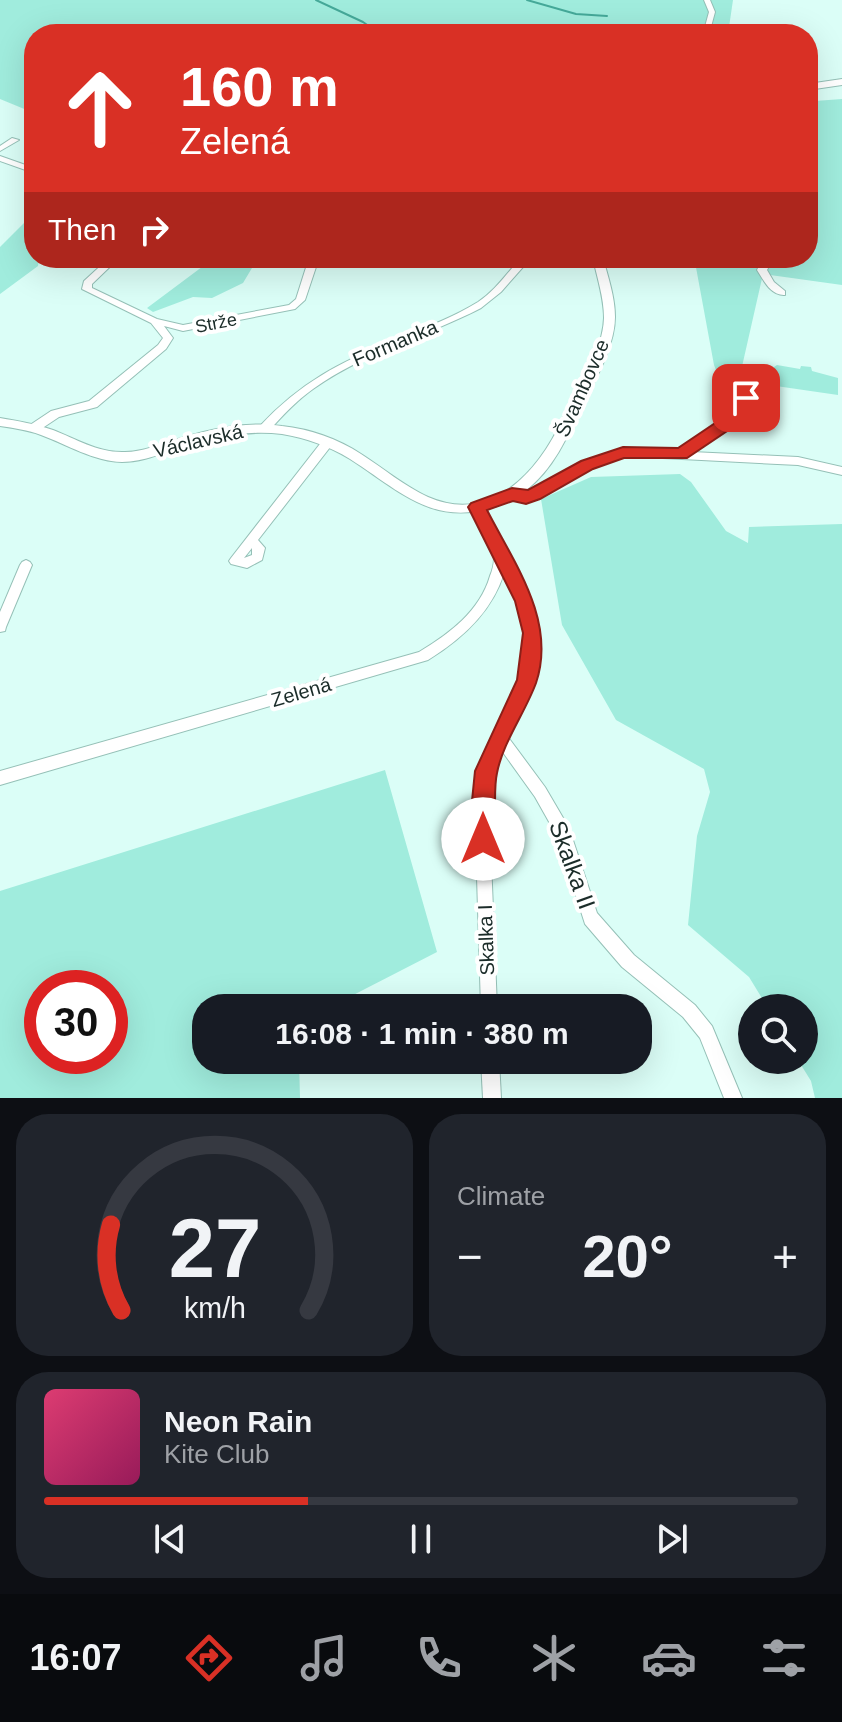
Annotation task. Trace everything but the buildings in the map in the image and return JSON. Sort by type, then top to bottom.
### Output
[{"type":"street","points":[[707,0],[712,12],[709,24]]},
{"type":"street","points":[[818,86],[842,82]]},
{"type":"street","points":[[0,149],[15,140]]},
{"type":"street","points":[[0,158],[24,167]]},
{"type":"street","name":"Strže","points":[[103,268],[91,279],[87,289],[154,321],[183,328],[292,307],[300,300],[311,268]]},
{"type":"street","name":"Formanka","points":[[264,429],[285,405],[337,369],[477,307],[517,268]]},
{"type":"street","name":"Švambovce","points":[[512,494],[531,482],[560,440],[606,335],[609,313],[600,268]]},
{"type":"street","points":[[763,268],[770,284],[782,293]]},
{"type":"street","points":[[34,428],[55,414],[93,404],[162,347],[168,338],[154,321]]},
{"type":"street","points":[[681,454],[733,419],[746,398]]},
{"type":"street","name":"Václavská","points":[[0,422],[34,428],[99,453],[118,457],[146,454],[218,432],[264,429],[297,433],[356,457],[398,488],[424,502],[452,508],[477,507]]},
{"type":"street","points":[[251,540],[327,443]]},
{"type":"street","points":[[500,552],[477,507],[512,494],[534,495],[587,465],[623,452],[798,461],[842,471]]},
{"type":"street","name":"Skalka I","points":[[489,994],[482,811],[486,771],[527,680],[533,633],[524,601],[500,552]]},
{"type":"street","name":"Zelená","points":[[0,778],[423,656],[451,639],[467,624],[498,574],[500,552]]},
{"type":"street","points":[[0,627],[26,565]]},
{"type":"street","name":"Skalka II","points":[[501,738],[540,792],[564,833],[591,918],[628,961],[689,1011],[706,1032],[733,1098]]},
{"type":"street","points":[[491,1074],[492,1098]]},
{"type":"green space","points":[[0,0],[733,0],[729,24],[24,24],[24,109],[0,99]]},
{"type":"green space","points":[[842,99],[842,285],[763,274],[736,393],[724,391],[714,365],[696,268],[818,268],[818,101]]},
{"type":"green space","points":[[24,223],[24,268],[35,268],[0,294],[0,247]]},
{"type":"green space","points":[[201,268],[252,268],[243,283],[212,298],[193,297],[153,312],[147,308]]},
{"type":"green space","points":[[777,365],[800,369],[801,366],[811,367],[812,371],[838,378],[838,395],[776,386],[772,383]]},
{"type":"green space","points":[[680,474],[691,482],[726,531],[748,543],[749,527],[842,524],[842,1098],[815,1098],[807,1074],[818,1074],[818,994],[759,994],[749,977],[688,925],[697,836],[710,792],[704,769],[616,720],[562,625],[541,499],[591,477]]},
{"type":"green space","points":[[385,770],[437,952],[355,994],[192,994],[192,1074],[299,1074],[300,1098],[0,1098],[0,891]]},
{"type":"waterway","points":[[316,0],[366,24]]},
{"type":"waterway","points":[[527,0],[576,14],[607,16]]},
{"type":"route","points":[[483,839],[486,771],[527,680],[533,633],[524,601],[477,507],[512,494],[534,495],[587,465],[623,452],[681,454],[733,419],[746,398]]}]
